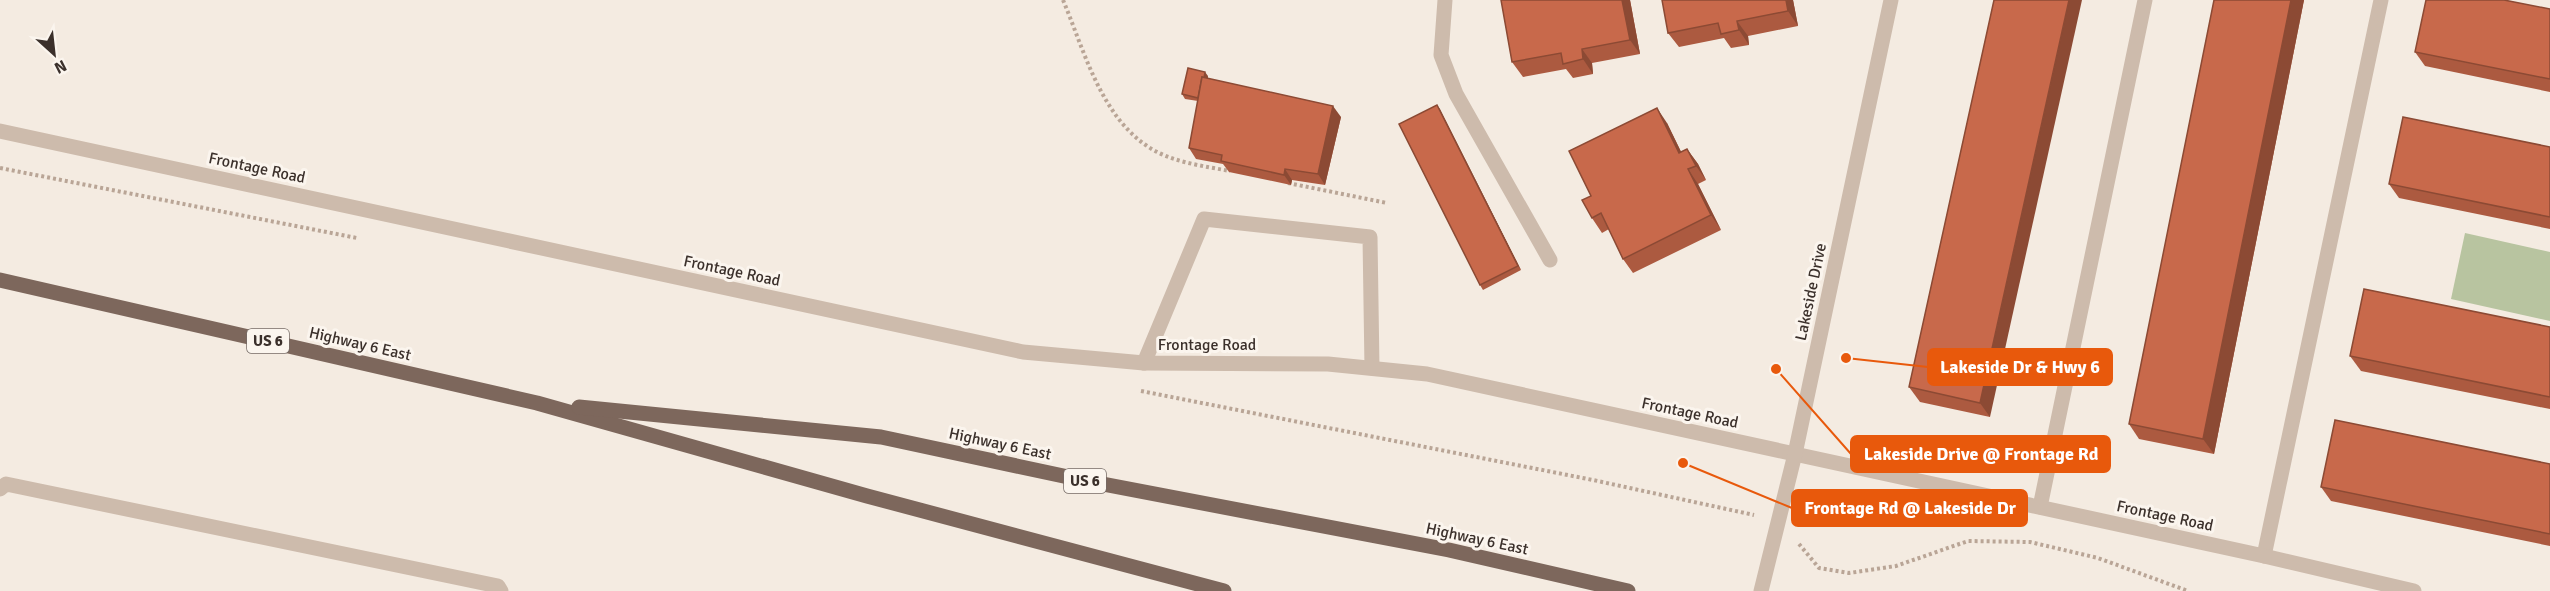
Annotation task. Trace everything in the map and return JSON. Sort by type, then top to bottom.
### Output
[{"type":"main road","name":"Highway 6 East","points":[[0,280],[537,403],[879,499],[1224,591]]},
{"type":"main road","name":"Highway 6 East","points":[[537,403],[881,437],[1087,481],[1449,550],[1628,591]]},
{"type":"street","points":[[1445,0],[1441,55],[1456,94],[1550,260]]},
{"type":"street","name":"Lakeside Drive","points":[[1761,591],[1795,454],[1891,0]]},
{"type":"street","points":[[2040,507],[2145,0]]},
{"type":"street","points":[[2264,556],[2381,0]]},
{"type":"street","name":"Frontage Road","points":[[0,131],[1023,352],[1144,363],[1328,364],[1427,374],[2264,556],[2414,591]]},
{"type":"street","points":[[1144,363],[1204,219],[1370,237],[1372,368]]},
{"type":"street","points":[[0,489],[6,484],[498,586],[501,591]]},
{"type":"path","points":[[1063,0],[1106,101],[1123,126],[1148,147],[1187,163],[1231,172]]},
{"type":"path","points":[[1287,183],[1387,203]]},
{"type":"green space","points":[[2465,233],[2550,252],[2550,321],[2451,299]]},
{"type":"building","points":[[1501,0],[1622,0],[1630,40],[1582,49],[1583,59],[1563,64],[1561,53],[1512,62]]},
{"type":"building","points":[[1662,0],[1786,0],[1788,11],[1737,21],[1739,30],[1721,34],[1718,23],[1668,33]]},
{"type":"building","points":[[1994,0],[2069,0],[1980,403],[1909,387]]},
{"type":"building","points":[[2214,0],[2291,0],[2203,439],[2129,424]]},
{"type":"building","points":[[2426,0],[2504,0],[2550,9],[2550,79],[2415,52]]},
{"type":"building","points":[[1188,68],[1205,72],[1198,98],[1182,94]]},
{"type":"building","points":[[1202,77],[1333,106],[1318,174],[1285,169],[1284,175],[1221,161],[1222,155],[1189,148]]},
{"type":"building","points":[[1437,105],[1518,266],[1480,285],[1399,124]]},
{"type":"building","points":[[1657,108],[1679,153],[1687,149],[1696,166],[1688,169],[1711,215],[1623,259],[1601,213],[1592,218],[1582,200],[1591,196],[1569,151]]},
{"type":"building","points":[[2403,117],[2550,147],[2550,217],[2389,184]]},
{"type":"building","points":[[2364,289],[2550,327],[2550,397],[2350,356]]},
{"type":"building","points":[[2335,420],[2550,464],[2550,534],[2321,487]]},
{"type":"place","name":"Lakeside Dr & Hwy 6","points":[[1846,358]]},
{"type":"place","name":"Lakeside Drive @ Frontage Rd","points":[[1776,369]]},
{"type":"place","name":"Frontage Rd @ Lakeside Dr","points":[[1683,463]]}]
